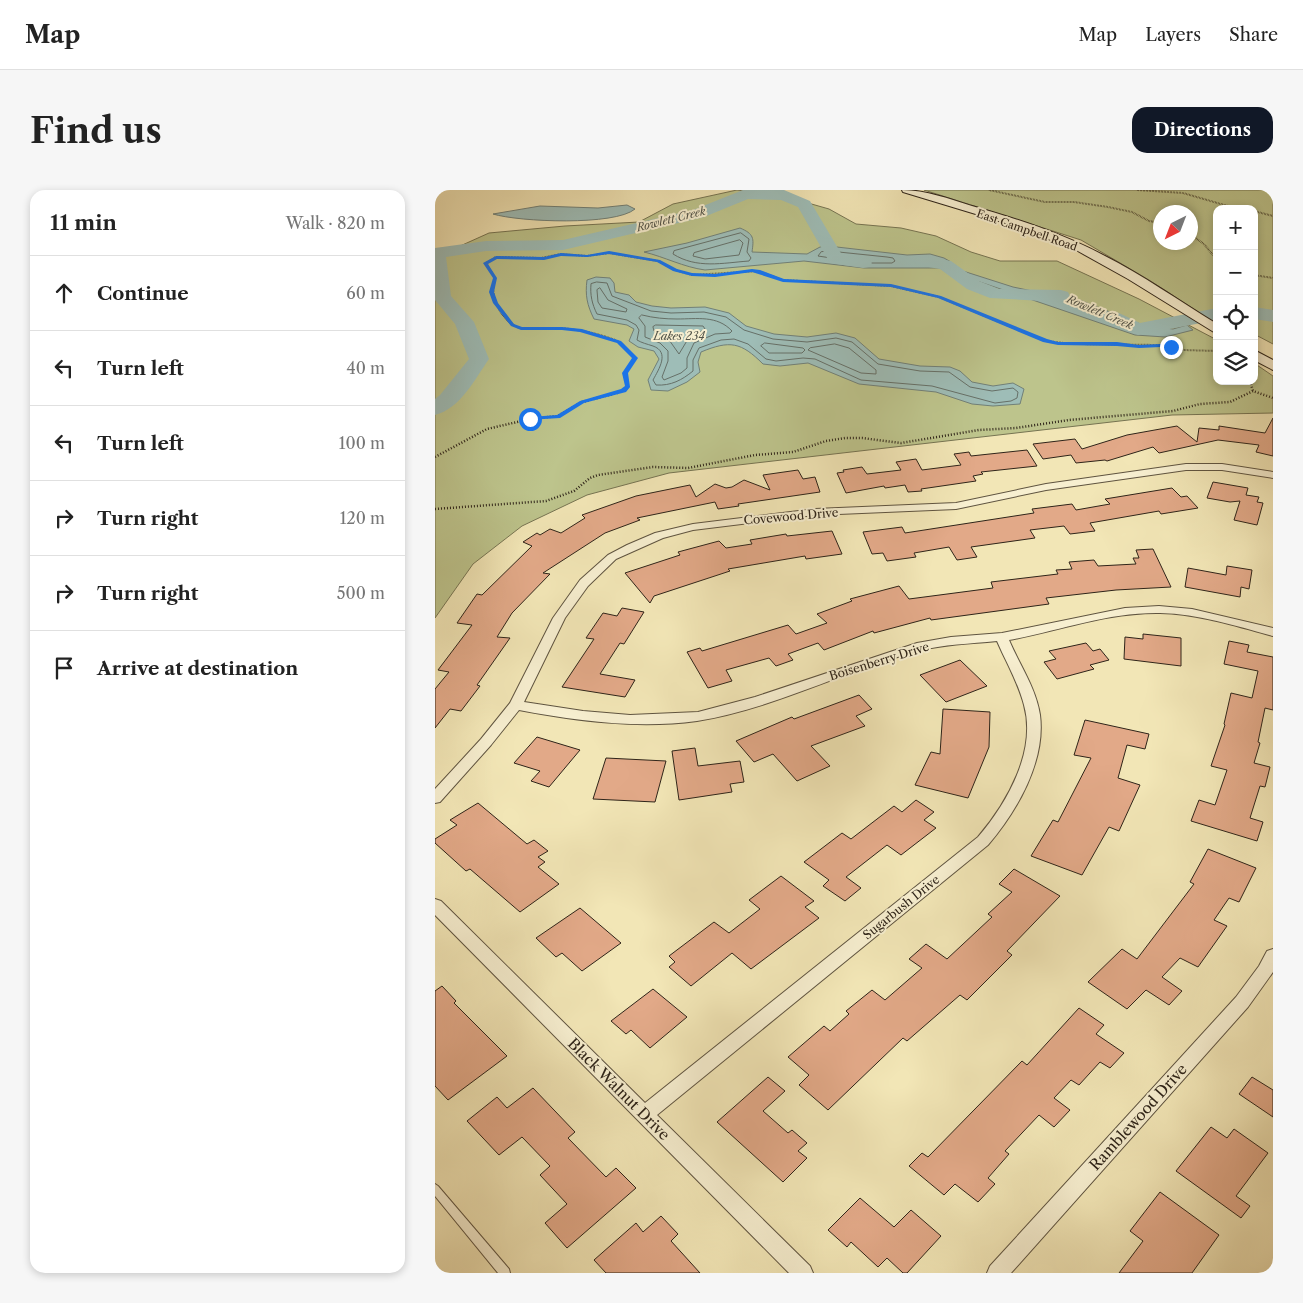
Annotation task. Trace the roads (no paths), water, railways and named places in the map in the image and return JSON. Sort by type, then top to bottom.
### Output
[{"type":"main road","name":"East Campbell Road","points":[[907,190],[1037,231],[1079,247],[1113,265],[1213,327]]},
{"type":"main road","points":[[1258,357],[1273,366]]},
{"type":"street","name":"Covewood Drive","points":[[435,798],[486,742],[516,705],[559,618],[584,583],[612,557],[659,536],[693,527],[815,512],[956,506],[1054,485],[1186,467],[1222,467],[1273,475]]},
{"type":"street","name":"Boisenberry Drive","points":[[516,705],[547,711],[602,717],[654,719],[696,716],[732,709],[853,667],[926,645],[1001,637],[1103,615],[1144,610],[1182,611],[1206,615],[1273,632]]},
{"type":"street","name":"Sugarbush Drive","points":[[645,1114],[983,841],[996,827],[1013,799],[1031,751],[1033,731],[1033,716],[1028,699],[1001,637]]},
{"type":"street","name":"Black Walnut Drive","points":[[435,905],[803,1273]]},
{"type":"street","name":"Ramblewood Drive","points":[[997,1273],[1242,1002],[1265,972],[1273,956]]},
{"type":"lane","points":[[435,1189],[505,1273]]},
{"type":"water","points":[[627,205],[635,209],[608,218],[588,220],[523,219],[493,214],[540,206],[598,208]]},
{"type":"water","points":[[740,228],[748,232],[752,237],[752,252],[807,254],[820,247],[828,246],[907,255],[930,254],[944,258],[951,262],[955,268],[963,271],[1013,287],[1042,293],[1067,295],[1143,325],[1173,329],[1187,325],[1193,330],[1165,337],[1135,335],[939,268],[864,268],[804,261],[705,270],[689,267],[644,252],[687,243]]},
{"type":"water","name":"Lakes 234","points":[[596,277],[610,278],[614,283],[615,292],[629,295],[636,302],[671,308],[705,307],[729,313],[746,326],[774,334],[807,337],[836,333],[855,338],[879,359],[920,366],[950,367],[960,371],[972,382],[993,386],[1013,383],[1024,389],[1020,404],[993,406],[972,404],[936,392],[859,384],[808,363],[780,366],[763,364],[748,351],[735,345],[720,346],[701,352],[698,362],[700,372],[687,382],[668,391],[651,390],[648,380],[659,359],[654,351],[638,347],[629,341],[634,329],[627,325],[594,319],[587,300],[586,285],[587,280]]},
{"type":"waterway","name":"Rowlett Creek","points":[[435,409],[448,400],[479,359],[464,322],[442,297],[437,253],[486,246],[563,245],[698,214],[746,194],[784,195],[804,204],[836,259],[863,263]]},
{"type":"waterway","name":"Rowlett Creek","points":[[923,261],[945,265],[973,285],[997,294],[1061,296]]},
{"type":"waterway","name":"Rowlett Creek","points":[[1258,314],[1273,316]]},
{"type":"waterway","name":"Rowlett Creek","points":[[1112,317],[1138,329],[1213,315]]}]
